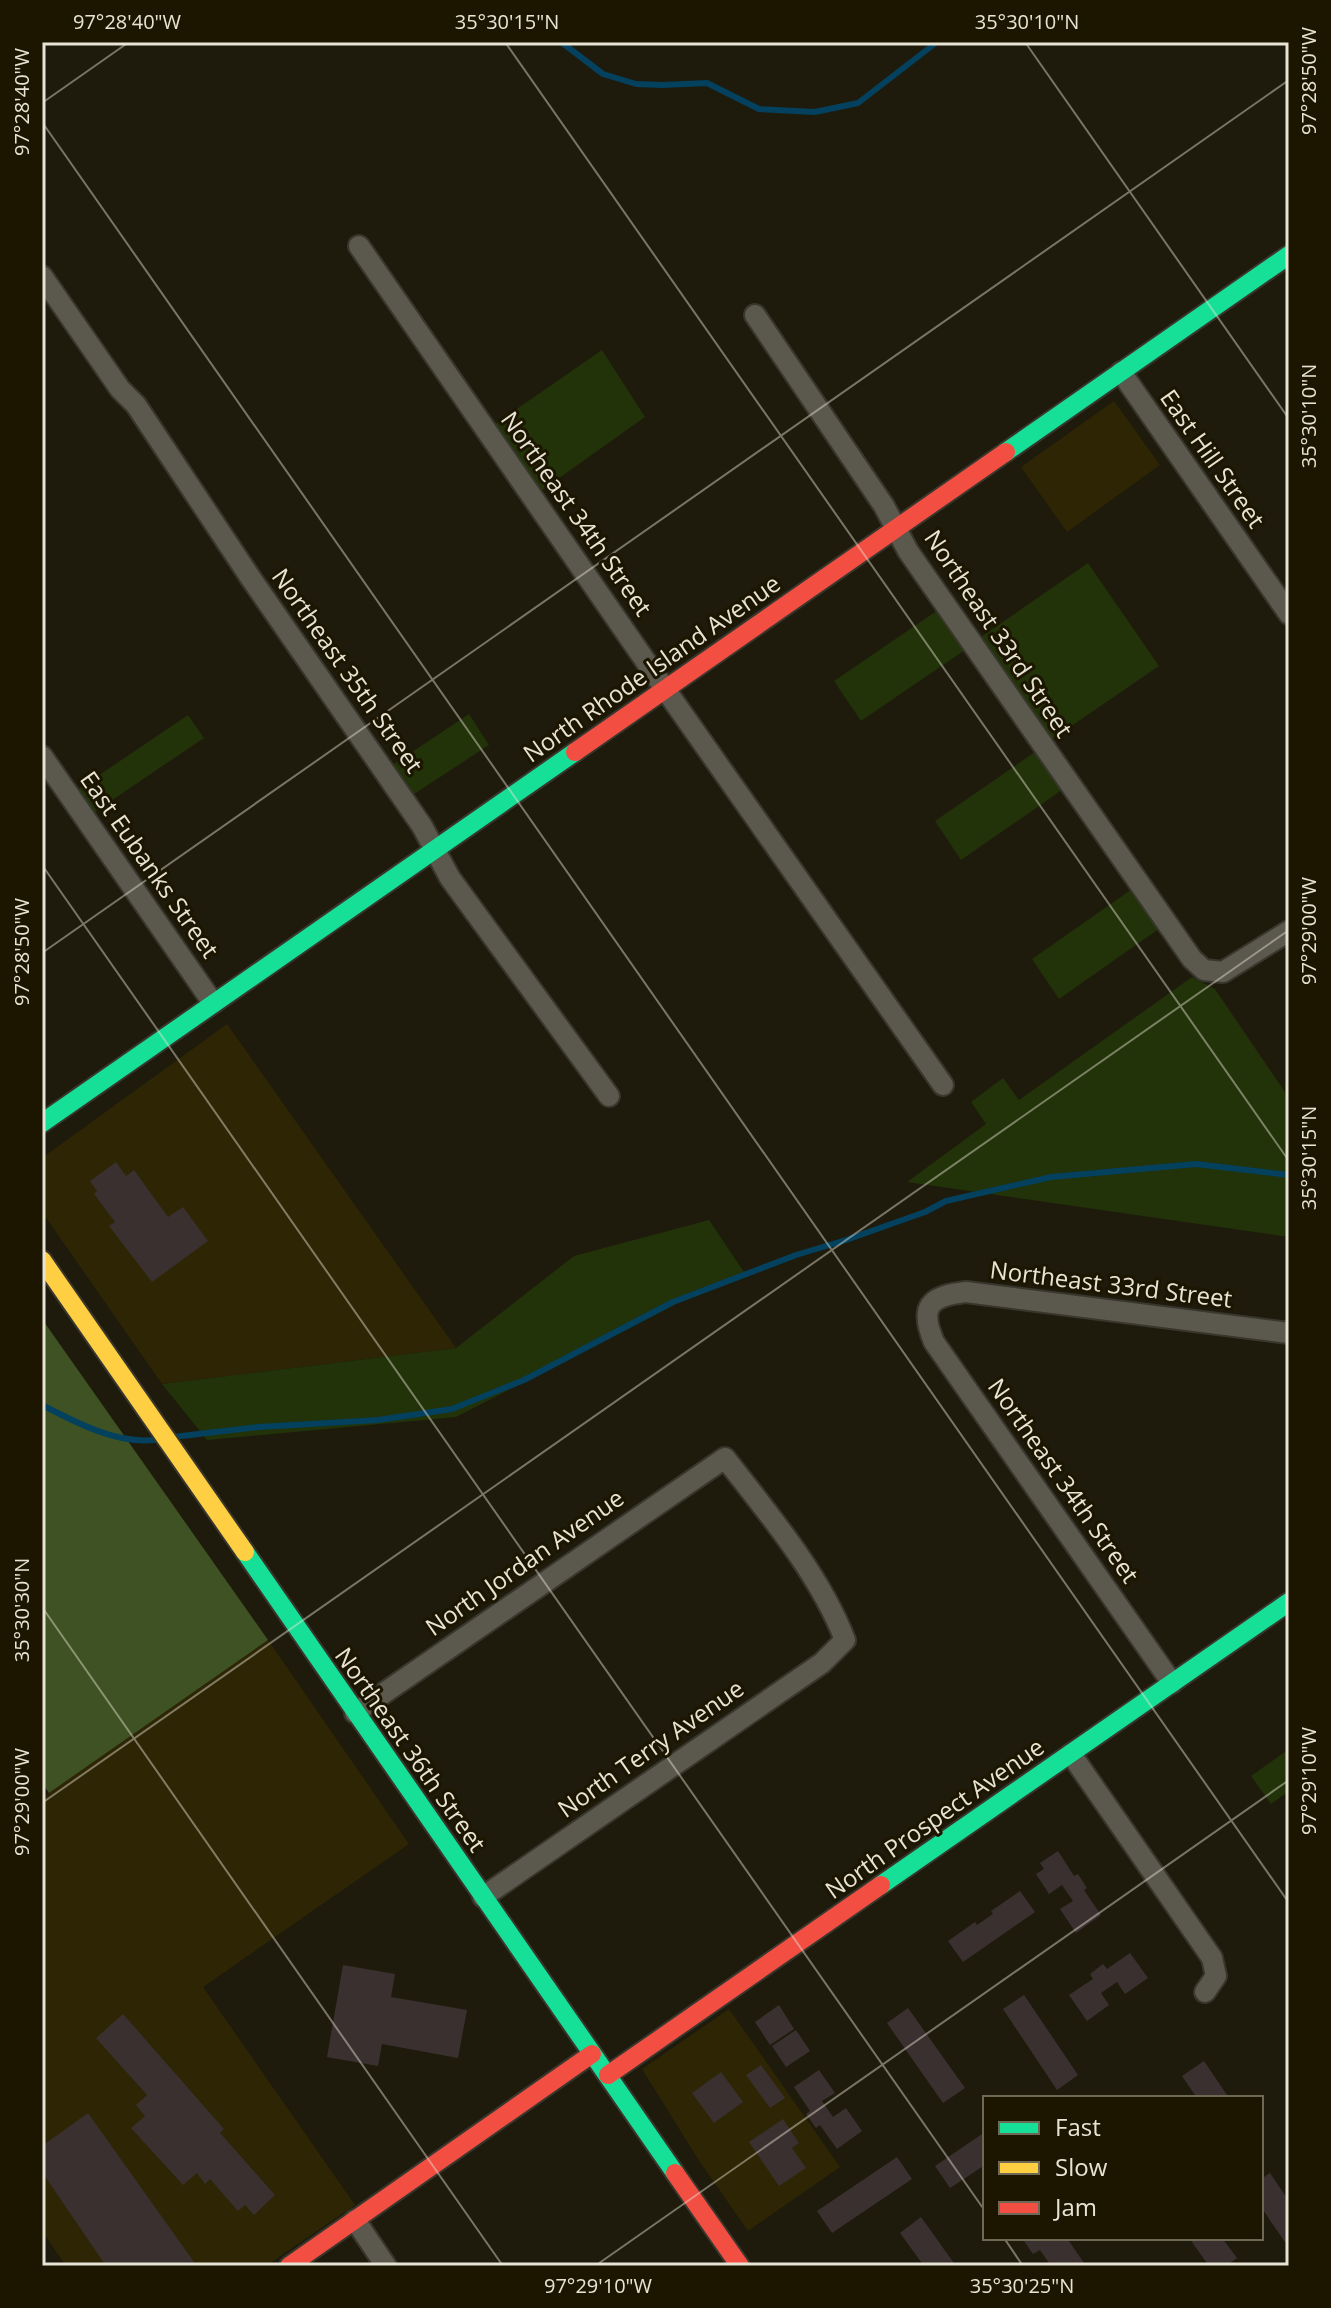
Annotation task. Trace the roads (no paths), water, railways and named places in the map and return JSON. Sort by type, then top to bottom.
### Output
[{"type":"street","name":"Northeast 34th Street","points":[[359,246],[943,1085]]},
{"type":"street","name":"North Rhode Island Avenue","points":[[42,1123],[1289,255]]},
{"type":"street","name":"Northeast 35th Street","points":[[42,276],[120,389],[136,405],[250,577],[356,728],[422,826],[450,878],[609,1096]]},
{"type":"street","name":"Northeast 33rd Street","points":[[755,315],[884,506],[908,551],[1192,959],[1211,973],[1223,972],[1289,931]]},
{"type":"street","name":"East Hill Street","points":[[1121,372],[1289,614]]},
{"type":"street","name":"East Eubanks Street","points":[[42,756],[213,1003]]},
{"type":"street","name":"Northeast 36th Street","points":[[42,1260],[740,2266]]},
{"type":"street","name":"Northeast 33rd Street","points":[[930,1305],[947,1294],[966,1292],[1289,1333]]},
{"type":"street","name":"Northeast 34th Street","points":[[930,1305],[926,1313],[927,1325],[934,1342],[1172,1683]]},
{"type":"street","name":"North Jordan Avenue","points":[[355,1713],[725,1458]]},
{"type":"street","name":"North Terry Avenue","points":[[483,1897],[822,1663],[845,1640],[832,1606],[725,1458]]},
{"type":"street","name":"North Prospect Avenue","points":[[608,2075],[1289,1602]]},
{"type":"street","points":[[1071,1754],[1212,1958],[1216,1976],[1205,1992]]},
{"type":"street","points":[[289,2266],[592,2054]]},
{"type":"street","points":[[355,2220],[386,2266]]},
{"type":"waterway","points":[[561,42],[603,74],[636,84],[707,83],[759,109],[815,112],[858,103],[937,42]]},
{"type":"waterway","points":[[173,1437],[259,1427],[378,1420],[452,1409],[524,1380],[673,1302],[796,1255],[925,1212],[946,1201],[1051,1177],[1196,1164],[1289,1175]]},
{"type":"waterway","points":[[42,1405],[111,1435],[154,1440]]}]
